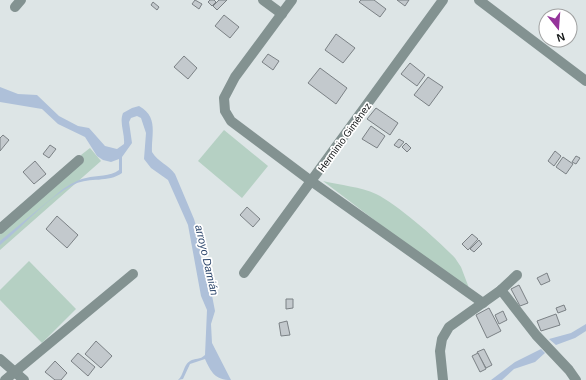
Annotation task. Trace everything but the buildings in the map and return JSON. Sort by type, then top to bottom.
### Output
[{"type":"street","points":[[263,0],[282,14]]},
{"type":"street","points":[[292,0],[235,77],[224,98],[225,111],[231,121],[311,181],[483,303]]},
{"type":"street","name":"Herminio Giménez","points":[[244,273],[443,0]]},
{"type":"street","points":[[479,0],[586,81]]},
{"type":"street","points":[[0,229],[79,160]]},
{"type":"street","points":[[5,380],[133,274]]},
{"type":"street","points":[[442,378],[440,351],[442,339],[449,327],[501,290],[517,275]]},
{"type":"street","points":[[501,290],[536,335],[556,358],[569,370],[576,380]]},
{"type":"street","points":[[0,359],[24,380]]},
{"type":"green space","points":[[224,130],[268,166],[242,198],[198,161]]},
{"type":"green space","points":[[90,148],[101,161],[0,250],[0,234],[84,160],[81,155]]},
{"type":"green space","points":[[323,181],[357,188],[376,194],[406,214],[429,233],[455,258],[461,267],[469,288],[464,288]]},
{"type":"green space","points":[[29,261],[76,309],[42,343],[0,300],[0,290]]},
{"type":"water","points":[[0,87],[18,94],[37,95],[59,116],[78,126],[89,128],[105,146],[117,149],[124,144],[122,121],[123,113],[139,106],[149,115],[153,127],[152,152],[175,174],[194,219],[199,236],[201,258],[209,280],[215,311],[211,324],[212,343],[231,380],[217,377],[209,368],[205,359],[190,364],[183,379],[178,380],[188,363],[205,355],[207,310],[201,296],[188,225],[168,180],[151,168],[144,159],[146,133],[141,118],[137,116],[131,118],[129,122],[132,143],[122,157],[122,173],[111,178],[81,182],[64,190],[45,204],[0,245],[0,241],[63,189],[80,180],[108,175],[119,170],[119,159],[111,162],[103,160],[97,156],[85,137],[58,124],[42,109],[0,102]]},
{"type":"water","points":[[586,324],[586,331],[575,338],[556,345],[549,339],[571,333]]},
{"type":"water","points":[[541,349],[545,353],[535,362],[514,369],[502,380],[491,380],[515,362]]},
{"type":"water label","name":"arroyo Damián","points":[[207,260]]}]
